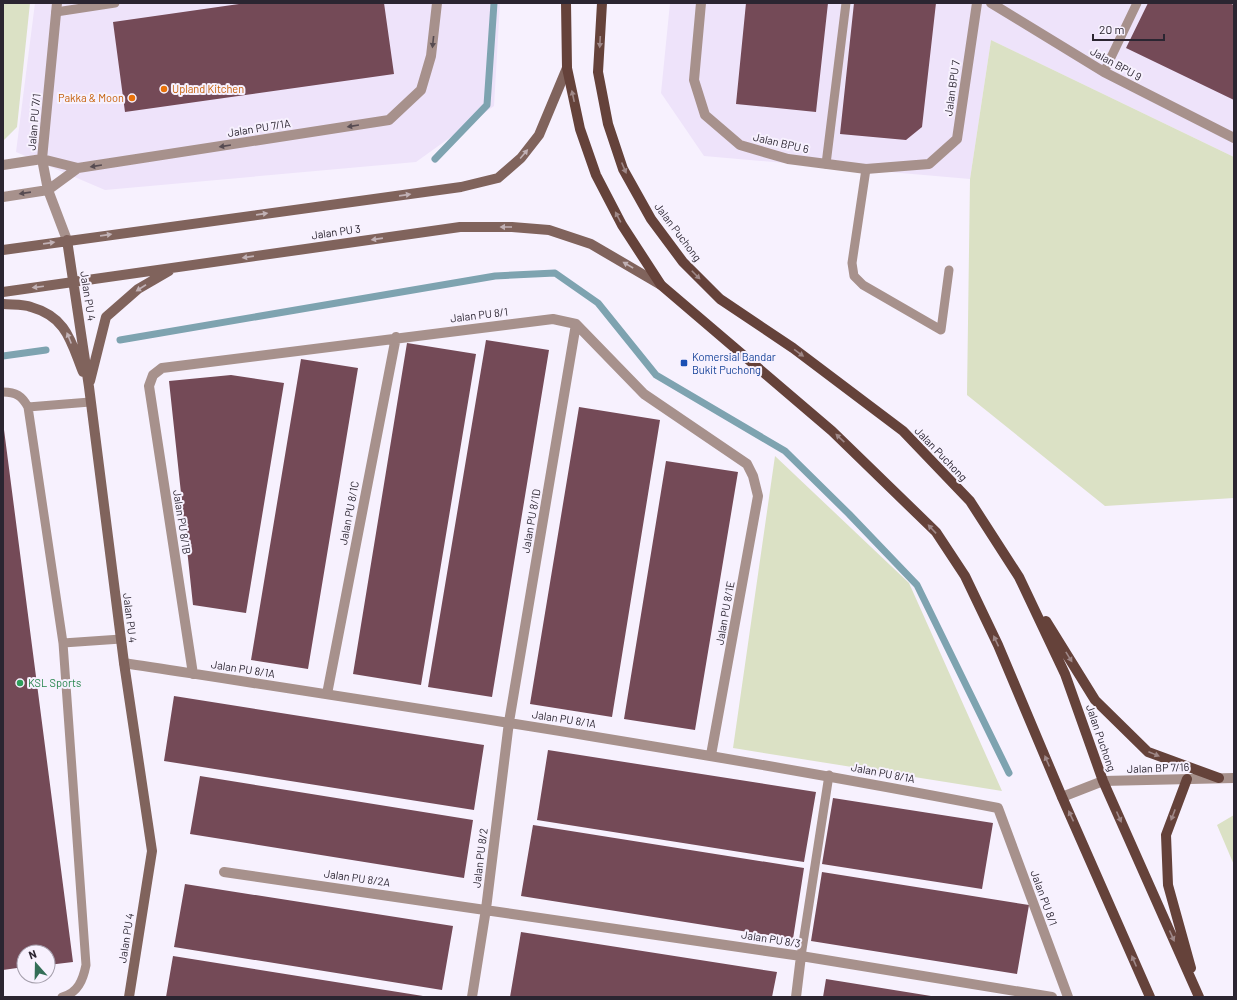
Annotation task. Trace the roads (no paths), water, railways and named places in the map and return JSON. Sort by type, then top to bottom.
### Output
[{"type":"main road","points":[[566,3],[567,68],[580,129],[596,175],[622,225],[661,285],[832,430],[936,532],[965,576],[998,645],[1062,797],[1150,997]]},
{"type":"main road","name":"Jalan Puchong","points":[[602,3],[598,72],[608,124],[623,169],[651,219],[683,262],[720,299],[798,352],[903,432],[970,501],[1019,577],[1065,674],[1103,781],[1199,997]]},
{"type":"main road","points":[[1019,577],[1095,700],[1148,752],[1219,778]]},
{"type":"main road","points":[[1187,779],[1166,836],[1168,885],[1199,997]]},
{"type":"street","name":"Jalan PU 7/1A","points":[[3,165],[42,159],[78,168],[389,120],[421,90],[431,56],[437,3]]},
{"type":"street","name":"Jalan BPU 6","points":[[701,3],[694,80],[705,115],[740,145],[788,159],[866,169],[929,164]]},
{"type":"street","name":"Jalan BPU 7","points":[[929,164],[957,139],[977,3]]},
{"type":"street","name":"Jalan BPU 9","points":[[991,3],[1104,72],[1234,138]]},
{"type":"street","name":"Jalan PU 7/1","points":[[56,8],[42,159],[48,190],[67,240]]},
{"type":"street","points":[[3,250],[461,187],[498,178],[521,158],[539,135],[567,68]]},
{"type":"street","points":[[3,197],[48,190],[78,168]]},
{"type":"street","name":"Jalan PU 3","points":[[3,292],[460,227],[512,227],[549,230],[591,244],[661,285]]},
{"type":"street","name":"Jalan PU 4","points":[[67,240],[89,387],[124,663],[152,851],[129,997]]},
{"type":"street","points":[[89,387],[106,317],[138,289],[174,268]]},
{"type":"street","points":[[3,304],[30,307],[52,316],[66,330],[89,387]]},
{"type":"street","name":"Jalan PU 8/1","points":[[153,376],[162,368],[396,337],[553,318],[576,324]]},
{"type":"street","name":"Jalan PU 8/1E","points":[[576,324],[644,394],[747,464],[753,476],[758,496],[711,755]]},
{"type":"street","name":"Jalan PU 8/1D","points":[[510,722],[576,324]]},
{"type":"street","name":"Jalan PU 8/1C","points":[[327,694],[396,337]]},
{"type":"street","name":"Jalan PU 8/1B","points":[[153,376],[149,386],[193,674]]},
{"type":"street","name":"Jalan PU 8/1A","points":[[124,663],[510,722],[711,755],[829,775],[998,808]]},
{"type":"street","name":"Jalan PU 8/2","points":[[472,997],[486,909],[510,722]]},
{"type":"street","name":"Jalan BP 7/16","points":[[1062,797],[1103,781],[1234,778]]},
{"type":"street","name":"Jalan PU 8/1","points":[[998,808],[1068,997]]},
{"type":"street","name":"Jalan PU 8/2A","points":[[224,872],[486,909]]},
{"type":"street","name":"Jalan PU 8/3","points":[[486,909],[801,956],[1052,997]]},
{"type":"street","points":[[796,997],[801,956]]},
{"type":"lane","points":[[56,8],[115,3]]},
{"type":"lane","points":[[826,164],[846,3]]},
{"type":"lane","points":[[1104,72],[1137,3]]},
{"type":"lane","points":[[866,169],[852,263],[854,276],[863,286],[941,330],[949,270]]},
{"type":"lane","points":[[3,392],[12,392],[22,397],[28,407],[63,643],[86,965],[84,976],[78,988],[67,996],[62,997]]},
{"type":"lane","points":[[28,407],[90,402]]},
{"type":"lane","points":[[63,643],[121,639]]},
{"type":"lane","points":[[801,956],[829,775]]},
{"type":"waterway","points":[[435,159],[487,105],[494,3]]},
{"type":"waterway","points":[[120,340],[495,276],[555,273],[598,303],[656,375],[785,451],[849,514],[917,585],[1009,773]]},
{"type":"waterway","points":[[3,356],[46,350]]},
{"type":"place","name":"Upland Kitchen","points":[[164,89]]},
{"type":"place","name":"Pakka & Moon","points":[[132,98]]},
{"type":"place","name":"Komersial Bandar Bukit Puchong","points":[[684,363]]},
{"type":"place","name":"KSL Sports","points":[[20,683]]}]
